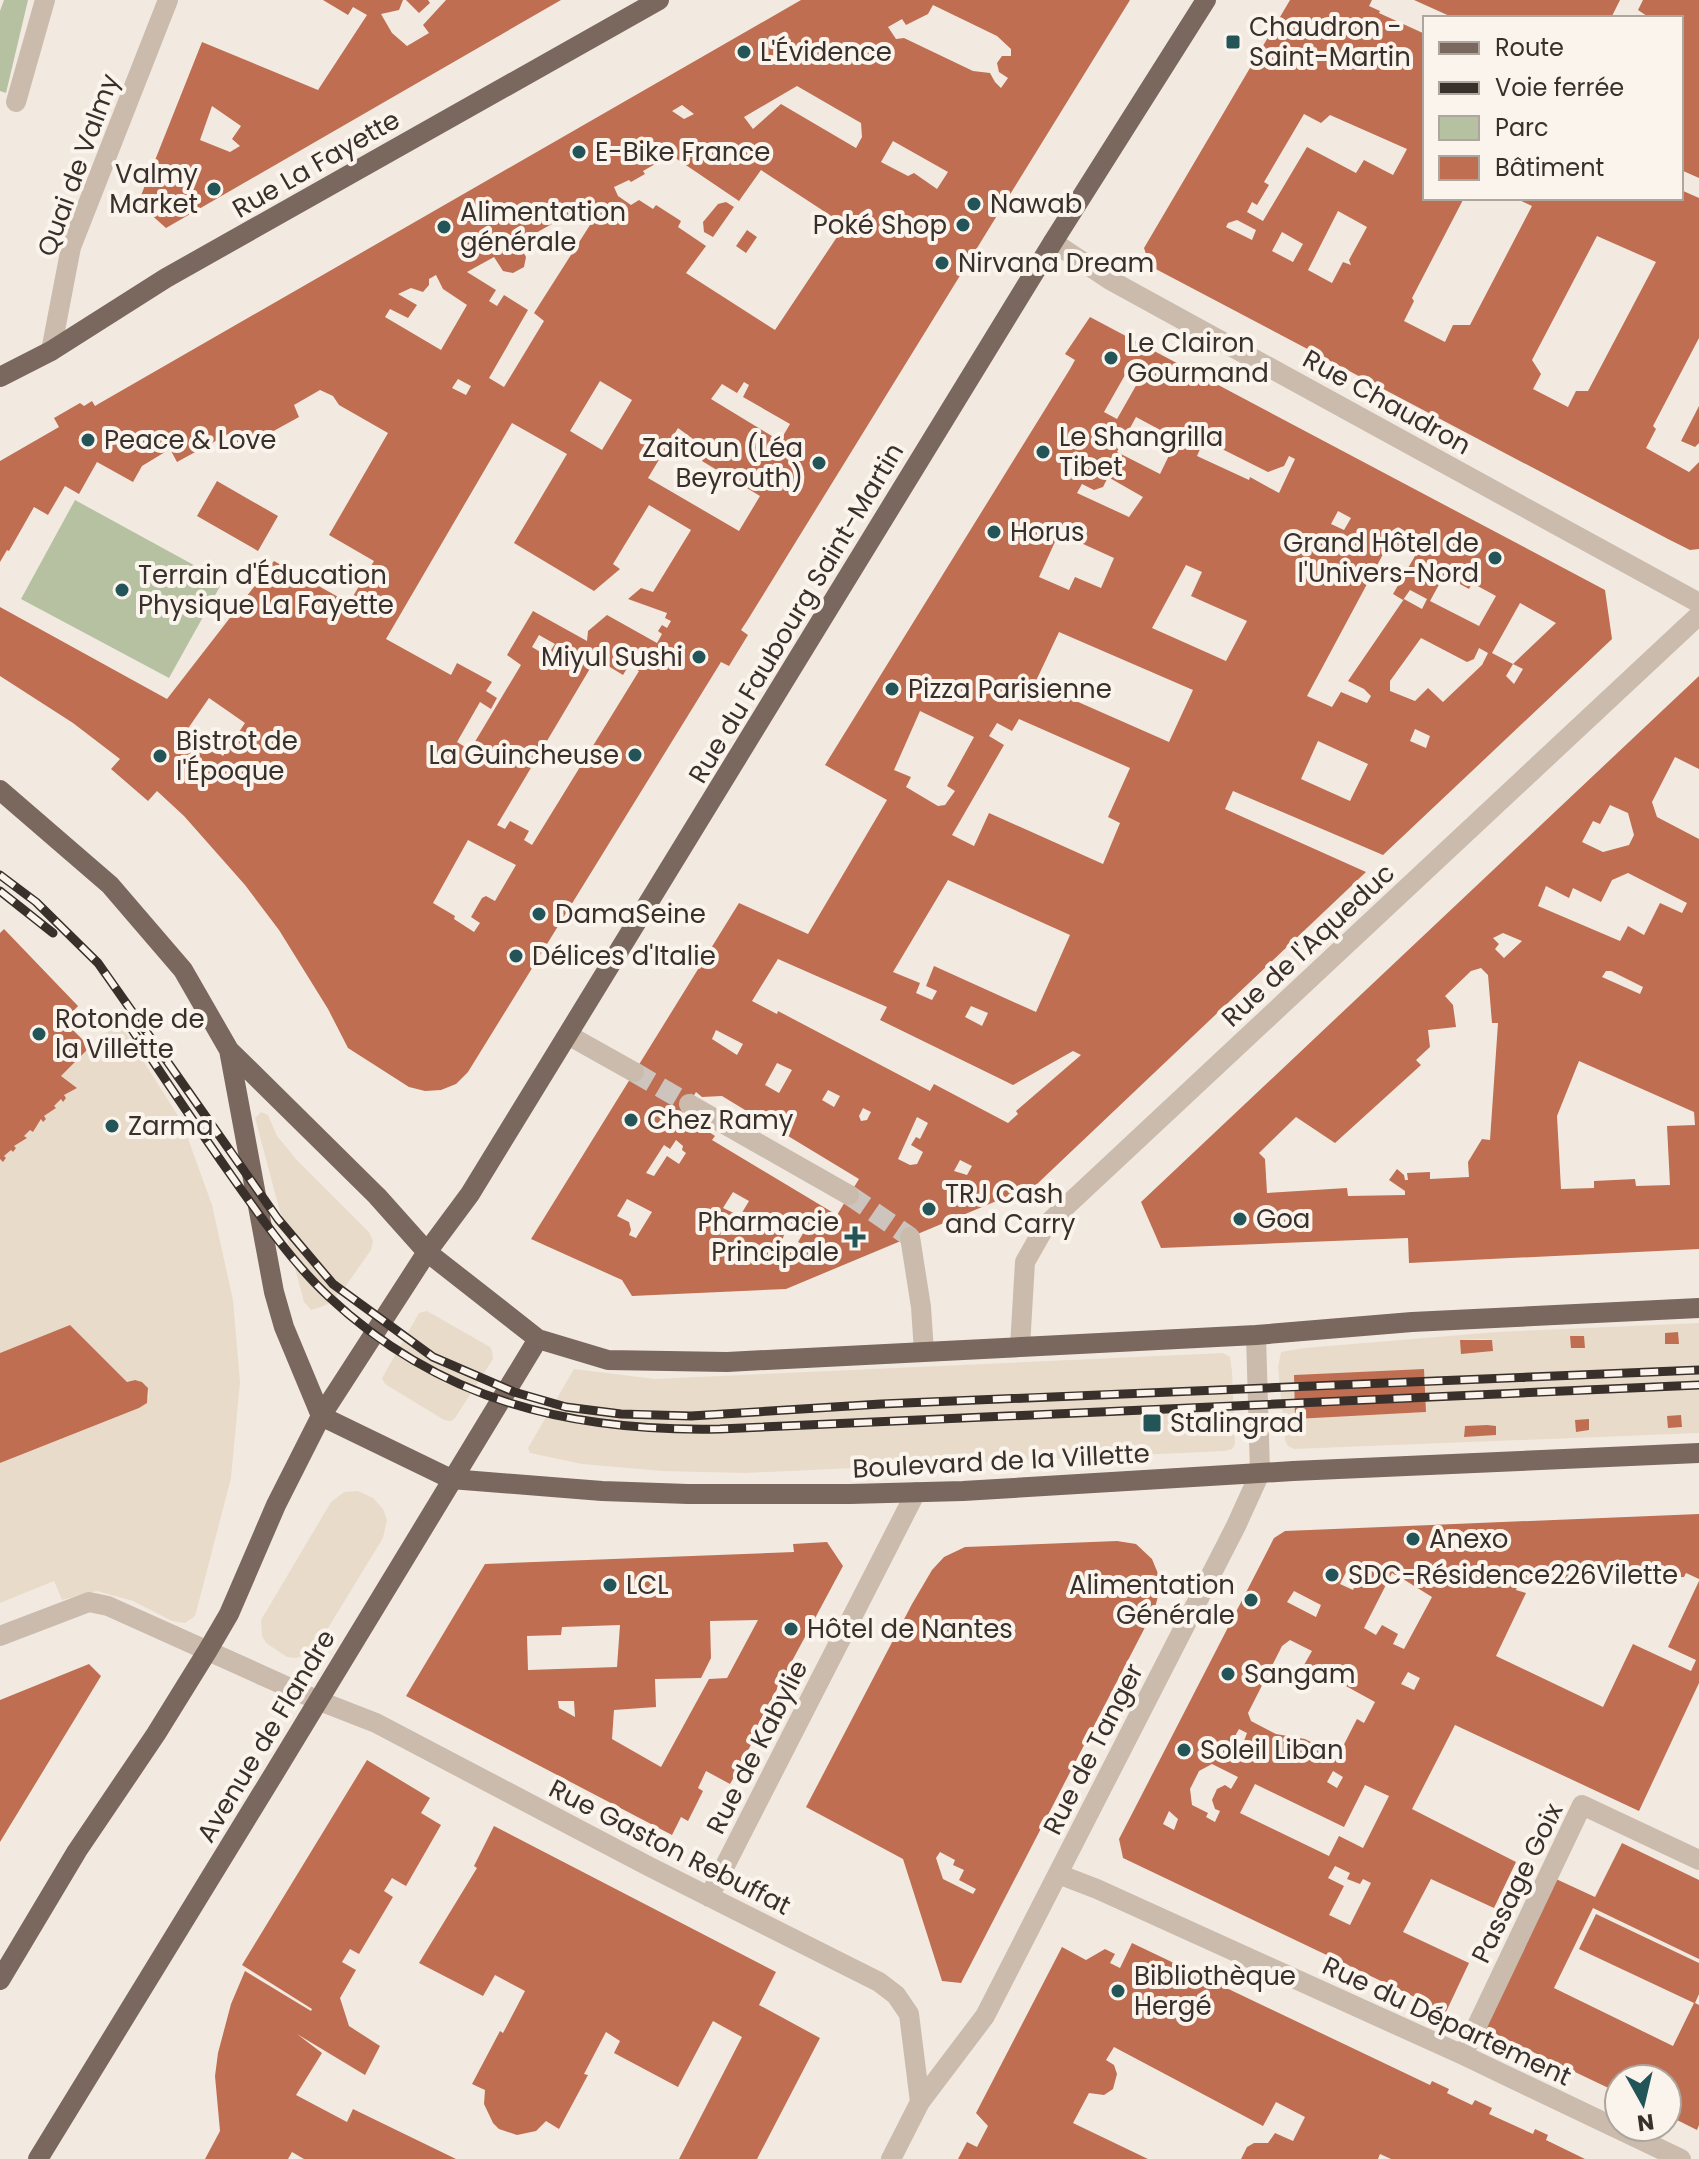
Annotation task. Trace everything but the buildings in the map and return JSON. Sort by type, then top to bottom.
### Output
[{"type":"main road","name":"Rue La Fayette","points":[[0,377],[51,351],[166,278],[659,0]]},
{"type":"main road","name":"Rue du Faubourg Saint-Martin","points":[[427,1252],[470,1194],[1053,242],[1206,0]]},
{"type":"main road","points":[[0,790],[110,885],[183,970],[229,1050],[377,1196],[427,1252],[538,1339],[623,1363],[727,1362],[1699,1308]]},
{"type":"main road","points":[[0,802],[25,811]]},
{"type":"main road","points":[[229,1050],[274,1292],[284,1327],[321,1416]]},
{"type":"main road","points":[[0,1980],[77,1851],[208,1650],[229,1614],[276,1505],[321,1416],[427,1252]]},
{"type":"main road","name":"Avenue de Flandre","points":[[38,2159],[538,1339]]},
{"type":"main road","name":"Boulevard de la Villette","points":[[321,1416],[451,1479],[602,1491],[688,1494],[916,1492],[1699,1453]]},
{"type":"street","points":[[16,102],[45,0]]},
{"type":"street","name":"Quai de Valmy","points":[[51,351],[71,247],[168,0]]},
{"type":"street","name":"Rue Chaudron","points":[[1053,242],[1110,280],[1699,603]]},
{"type":"street","name":"Rue de l'Aqueduc","points":[[1020,1347],[1025,1262],[1046,1225],[1699,615]]},
{"type":"street","points":[[568,1035],[634,1072]]},
{"type":"street","points":[[689,1104],[849,1195]]},
{"type":"street","points":[[910,1237],[921,1307],[924,1352]]},
{"type":"street","name":"Rue de Tanger","points":[[891,2159],[920,2102],[985,2016],[1236,1526],[1260,1473],[1256,1335]]},
{"type":"street","name":"Rue de Kabylie","points":[[709,1897],[916,1492]]},
{"type":"street","name":"Rue Gaston Rebuffat","points":[[0,1636],[89,1602],[108,1606],[317,1700],[376,1723],[879,1982],[896,1995],[909,2014],[920,2102]]},
{"type":"street","name":"Passage Goix","points":[[1463,2055],[1582,1805],[1699,1860]]},
{"type":"street","name":"Rue du Département","points":[[1058,1874],[1463,2055],[1681,2159]]},
{"type":"green space","points":[[4,0],[28,0],[6,93],[0,91],[0,11]]},
{"type":"green space","name":"Terrain d'Éducation Physique La Fayette","points":[[75,500],[223,581],[169,678],[21,599]]},
{"type":"shaded area","points":[[118,1021],[182,1122],[212,1205],[233,1300],[240,1382],[231,1478],[195,1616],[185,1623],[172,1621],[133,1601],[97,1591],[62,1600],[54,1581],[0,1603],[0,1463],[139,1408],[149,1396],[148,1388],[142,1382],[127,1382],[70,1325],[0,1353],[0,1159],[3,1162],[6,1159],[4,1156],[11,1150],[13,1152],[14,1146],[26,1138],[24,1136],[30,1130],[33,1132],[41,1119],[43,1122],[46,1119],[44,1116],[55,1109],[54,1106],[61,1099],[66,1098],[64,1095],[77,1088],[61,1076]]},
{"type":"shaded area","points":[[261,1112],[268,1115],[277,1136],[297,1160],[369,1232],[373,1241],[371,1250],[345,1287],[328,1304],[311,1310],[304,1302],[255,1118]]},
{"type":"shaded area","points":[[427,1311],[492,1351],[493,1359],[451,1421],[444,1420],[385,1384],[382,1378],[419,1313]]},
{"type":"shaded area","points":[[1699,1323],[1699,1433],[1294,1449],[1288,1446],[1278,1367],[1281,1352],[1497,1332]],"holes":[[[1461,1340],[1492,1340],[1492,1351],[1461,1353]],[[1424,1370],[1425,1412],[1295,1418],[1294,1375]],[[1465,1426],[1496,1427],[1496,1435],[1464,1436]]]},
{"type":"shaded area","points":[[1223,1353],[1230,1357],[1232,1371],[1235,1444],[1225,1451],[744,1473],[662,1471],[582,1464],[530,1453],[528,1448],[574,1369],[655,1379]]},
{"type":"shaded area","points":[[358,1491],[373,1498],[383,1509],[387,1520],[383,1538],[314,1651],[296,1658],[287,1657],[266,1643],[262,1636],[261,1620],[331,1502],[344,1492]]},
{"type":"tunnel","points":[[634,1072],[689,1104]]},
{"type":"tunnel","points":[[849,1195],[910,1237]]},
{"type":"railway","points":[[0,875],[36,902],[98,963],[278,1219],[333,1284],[433,1357],[514,1392],[566,1407],[621,1414],[691,1416],[881,1404],[1699,1370]]},
{"type":"railway","points":[[0,891],[53,933]]},
{"type":"railway","points":[[127,1022],[266,1224],[328,1296],[371,1332],[415,1362],[462,1385],[510,1403],[560,1416],[611,1424],[720,1429],[1699,1385]]},
{"type":"place","name":"Chaudron - Saint-Martin","points":[[1233,42]]},
{"type":"place","name":"L'Évidence","points":[[744,52]]},
{"type":"place","name":"E-Bike France","points":[[579,152]]},
{"type":"place","name":"Valmy Market","points":[[214,189]]},
{"type":"place","name":"Nawab","points":[[974,204]]},
{"type":"place","name":"Poké Shop","points":[[963,225]]},
{"type":"place","name":"Alimentation générale","points":[[444,227]]},
{"type":"place","name":"Nirvana Dream","points":[[942,263]]},
{"type":"place","name":"Le Clairon Gourmand","points":[[1111,358]]},
{"type":"place","name":"Peace & Love","points":[[88,440]]},
{"type":"place","name":"Le Shangrilla Tibet","points":[[1043,452]]},
{"type":"place","name":"Zaitoun (Léa Beyrouth)","points":[[819,463]]},
{"type":"place","name":"Horus","points":[[994,532]]},
{"type":"place","name":"Grand Hôtel de l'Univers-Nord","points":[[1495,558]]},
{"type":"place","name":"Terrain d'Éducation Physique La Fayette","points":[[122,590]]},
{"type":"place","name":"Miyul Sushi","points":[[699,657]]},
{"type":"place","name":"Pizza Parisienne","points":[[892,689]]},
{"type":"place","name":"La Guincheuse","points":[[635,755]]},
{"type":"place","name":"Bistrot de l'Époque","points":[[160,756]]},
{"type":"place","name":"DamaSeine","points":[[539,914]]},
{"type":"place","name":"Délices d'Italie","points":[[516,956]]},
{"type":"place","name":"Rotonde de la Villette","points":[[39,1034]]},
{"type":"place","name":"Chez Ramy","points":[[631,1120]]},
{"type":"place","name":"Zarma","points":[[112,1126]]},
{"type":"place","name":"TRJ Cash and Carry","points":[[929,1209]]},
{"type":"place","name":"Goa","points":[[1240,1219]]},
{"type":"place","name":"Pharmacie Principale","points":[[855,1237]]},
{"type":"place","name":"Stalingrad","points":[[1152,1423]]},
{"type":"place","name":"Anexo","points":[[1413,1539]]},
{"type":"place","name":"SDC-Résidence226Vilette","points":[[1332,1575]]},
{"type":"place","name":"LCL","points":[[610,1585]]},
{"type":"place","name":"Alimentation Générale","points":[[1251,1600]]},
{"type":"place","name":"Hôtel de Nantes","points":[[791,1629]]},
{"type":"place","name":"Sangam","points":[[1228,1674]]},
{"type":"place","name":"Soleil Liban","points":[[1184,1750]]},
{"type":"place","name":"Bibliothèque Hergé","points":[[1118,1991]]}]
